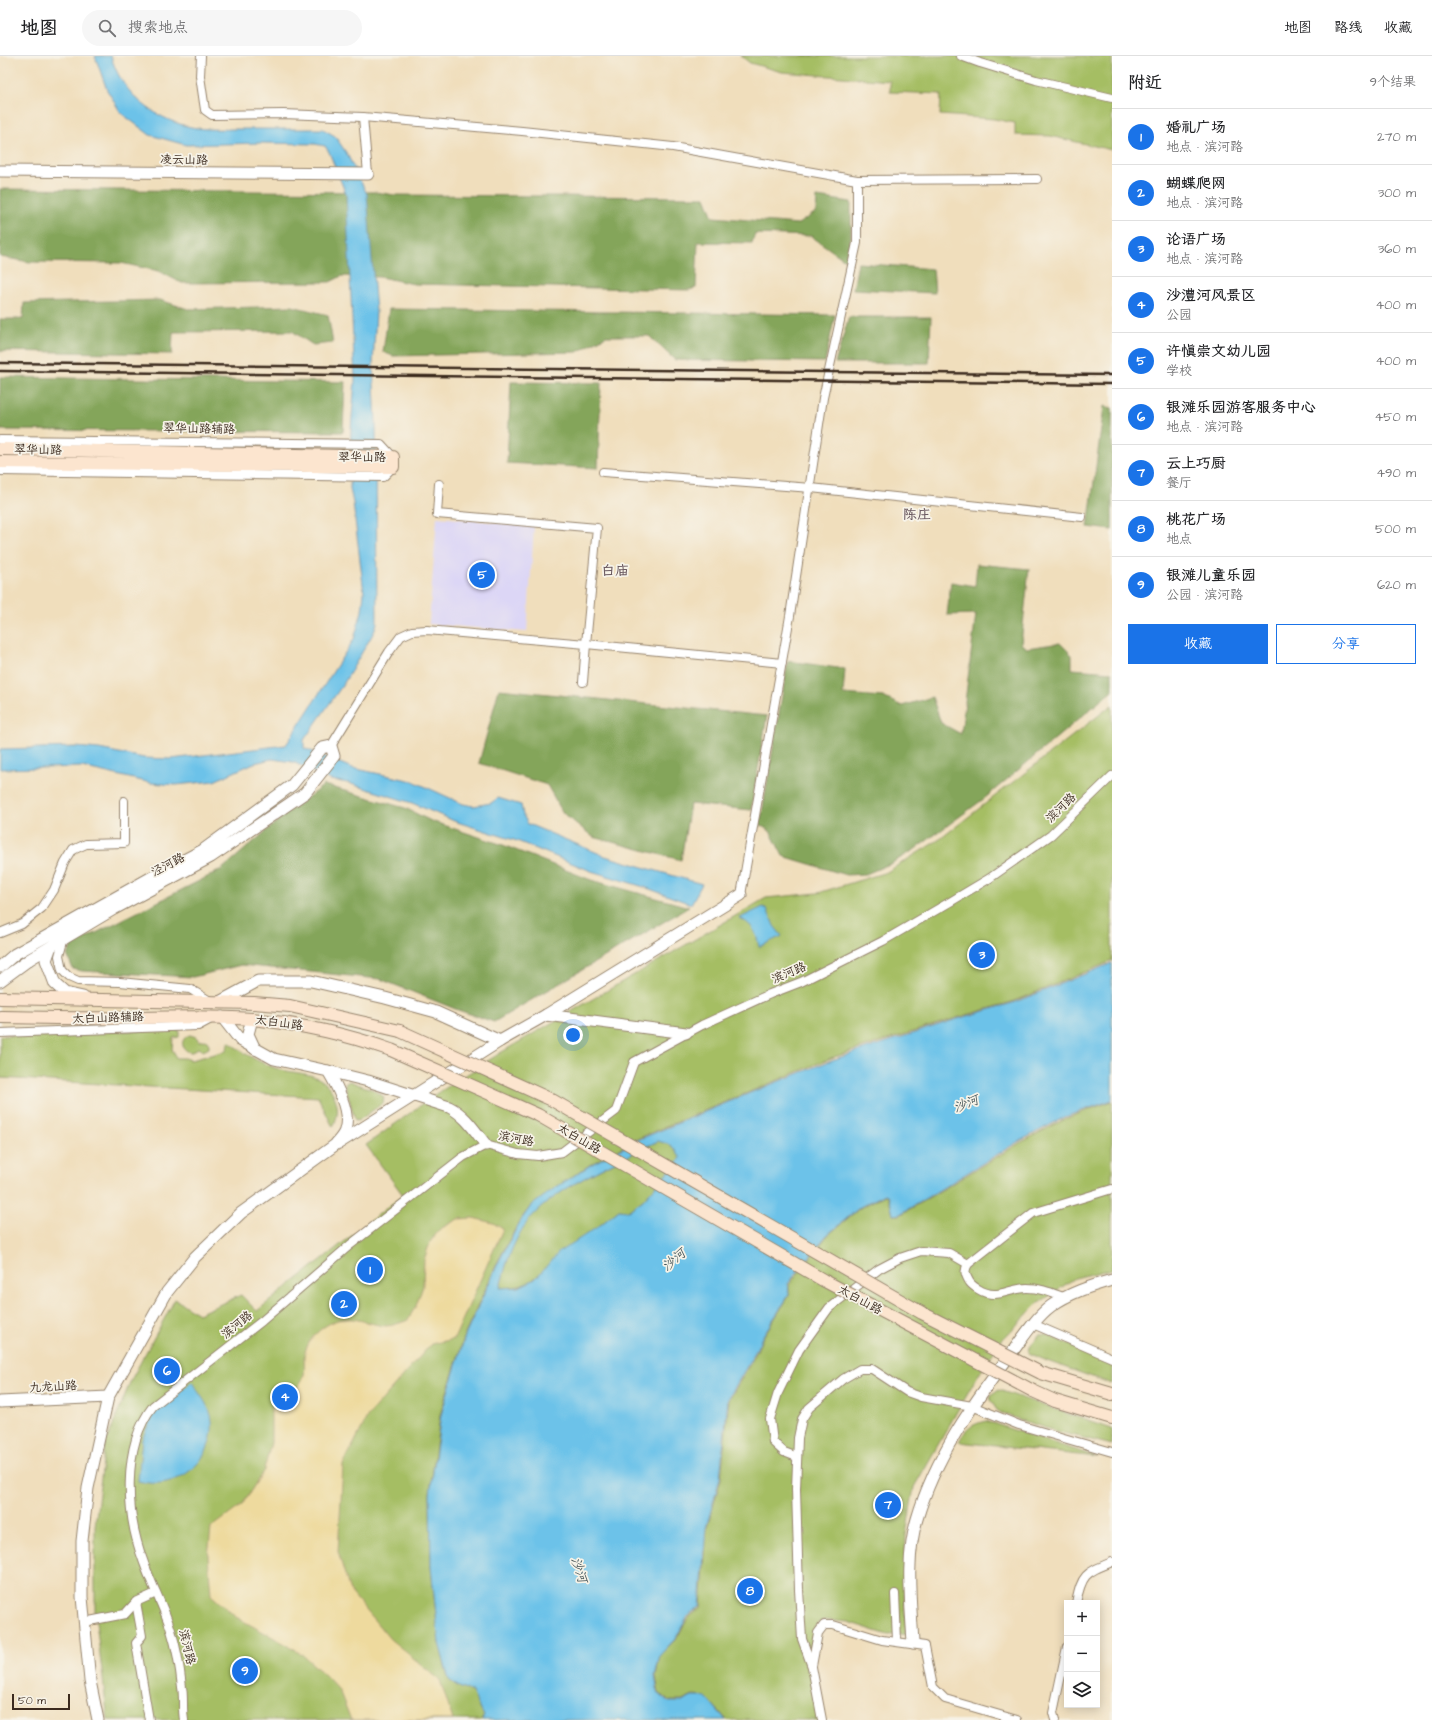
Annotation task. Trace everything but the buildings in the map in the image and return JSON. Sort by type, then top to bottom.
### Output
[{"type":"main road","name":"翠华山路","points":[[0,449],[336,467]]},
{"type":"main road","name":"翠华山路","points":[[0,462],[336,467],[387,465]]},
{"type":"main road","name":"太白山路","points":[[0,998],[216,1001],[290,1006],[400,1031],[552,1100],[922,1313],[1041,1373],[1112,1394]]},
{"type":"main road","name":"太白山路","points":[[0,1017],[66,1019],[218,1017],[252,1019],[309,1027],[372,1043],[538,1115],[823,1280],[1033,1391],[1054,1401],[1112,1418]]},
{"type":"street","points":[[201,56],[200,76],[205,110],[212,115],[283,114],[363,117],[522,131],[673,147],[857,180],[1037,179]]},
{"type":"street","points":[[961,56],[1036,80],[1112,98]]},
{"type":"street","points":[[363,117],[366,174]]},
{"type":"street","name":"凌云山路","points":[[0,172],[366,174]]},
{"type":"street","points":[[98,1720],[90,1681],[82,1596],[82,1541],[88,1488],[108,1397],[167,1292],[195,1257],[241,1213],[335,1146],[500,1041],[546,1015],[742,895],[782,663],[823,398],[857,243],[857,180]]},
{"type":"street","name":"翠华山路辅路","points":[[0,440],[381,444],[387,465]]},
{"type":"street","points":[[0,471],[336,467],[387,465]]},
{"type":"street","points":[[603,472],[810,488],[1082,517]]},
{"type":"street","points":[[439,484],[437,514],[597,528],[583,682]]},
{"type":"street","points":[[329,750],[388,652],[401,636],[412,631],[427,630],[782,663]]},
{"type":"street","name":"泾河路","points":[[0,967],[15,954],[203,850],[292,785],[329,750]]},
{"type":"street","name":"泾河路","points":[[0,981],[30,959],[64,938],[114,909],[211,857],[305,793],[329,750]]},
{"type":"street","name":"滨河路","points":[[184,1720],[179,1661],[171,1630],[140,1550],[130,1504],[130,1477],[138,1432],[144,1418],[153,1406],[262,1321],[350,1245],[463,1157],[486,1145],[518,1154],[538,1156],[562,1152],[616,1111],[634,1062],[686,1033],[770,994],[801,982],[883,941],[950,902],[990,878],[1051,835],[1112,776]]},
{"type":"street","points":[[0,933],[22,924],[42,908],[54,890],[65,863],[73,850],[86,844],[124,842],[124,801]]},
{"type":"street","points":[[64,938],[59,956],[62,970],[69,977],[78,980],[120,982],[190,989],[216,1001],[258,981],[311,981],[436,1012],[500,1041]]},
{"type":"street","points":[[50,948],[46,960],[55,984],[65,992],[91,999]]},
{"type":"street","points":[[546,1015],[686,1033]]},
{"type":"street","points":[[218,1017],[240,1040],[274,1059],[368,1081],[413,1095],[445,1109],[456,1110],[467,1120],[486,1145]]},
{"type":"street","name":"太白山路辅路","points":[[0,1033],[198,1026],[218,1017]]},
{"type":"street","points":[[252,1019],[248,1034],[256,1049]]},
{"type":"street","points":[[328,1071],[340,1090],[346,1118],[345,1131],[335,1146]]},
{"type":"street","points":[[1066,1298],[1045,1290],[1025,1288],[997,1295],[984,1293],[971,1284],[965,1270],[968,1264],[1033,1214],[1112,1189]]},
{"type":"street","points":[[797,1457],[784,1452],[773,1442],[770,1419],[778,1393],[799,1350],[830,1308],[879,1270],[900,1258],[922,1251],[949,1253],[968,1264]]},
{"type":"street","points":[[913,1643],[911,1579],[912,1543],[917,1520],[934,1472],[972,1406],[1033,1324],[1051,1306],[1086,1287],[1112,1280]]},
{"type":"street","points":[[1033,1324],[1112,1358]]},
{"type":"street","points":[[822,1720],[812,1668],[802,1639],[796,1497],[798,1438],[802,1419],[809,1408],[843,1378],[860,1369],[872,1369],[907,1392],[922,1397],[972,1406],[1019,1425],[1112,1452]]},
{"type":"street","name":"九龙山路","points":[[0,1402],[108,1397]]},
{"type":"street","points":[[1077,1600],[1080,1586],[1089,1572],[1112,1562]]},
{"type":"street","points":[[84,1622],[125,1614],[136,1602],[156,1592]]},
{"type":"street","points":[[895,1594],[897,1641]]},
{"type":"street","points":[[136,1602],[142,1636],[136,1643],[149,1720]]},
{"type":"street","points":[[812,1668],[818,1633],[824,1625],[833,1625],[882,1640],[913,1643],[925,1646],[933,1686],[945,1699],[1017,1720]]},
{"type":"street","points":[[1055,1720],[1053,1713],[1064,1661]]},
{"type":"shaded area","points":[[437,517],[534,526],[527,632],[429,624]]},
{"type":"green space","points":[[741,56],[1112,56],[1112,150],[1050,136],[1015,135],[1015,123],[994,119],[940,115],[941,94],[890,92],[890,81],[782,72],[750,63]]},
{"type":"green space","points":[[0,189],[375,192],[395,195],[705,197],[713,217],[798,224],[816,212],[817,197],[851,202],[851,238],[845,260],[811,236],[755,234],[752,243],[698,242],[696,288],[689,290],[414,284],[380,277],[342,276],[330,282],[182,283],[158,271],[121,263],[30,262],[0,257]]},
{"type":"green space","points":[[858,263],[933,269],[935,293],[853,289]]},
{"type":"green space","points":[[160,300],[188,309],[292,306],[328,315],[333,343],[313,345],[292,331],[173,332],[172,354],[0,351],[0,319],[23,319],[24,303]]},
{"type":"green space","points":[[389,309],[835,315],[825,362],[675,360],[649,336],[606,336],[577,352],[393,356],[383,352]]},
{"type":"green space","points":[[849,317],[931,317],[929,363],[835,363]]},
{"type":"green space","points":[[0,377],[345,382],[343,432],[0,430]]},
{"type":"green space","points":[[511,382],[601,383],[598,468],[507,463]]},
{"type":"green space","points":[[1104,406],[1112,408],[1112,530],[1088,527]]},
{"type":"green space","points":[[977,564],[1029,569],[1021,644],[1027,648],[1060,643],[1072,655],[1072,669],[1112,672],[1112,691],[985,798],[914,850],[892,863],[866,874],[846,875],[783,856],[770,831],[760,825],[788,661],[845,669],[843,694],[883,697],[902,706],[932,697],[941,723],[961,734],[976,614],[947,615],[951,582],[975,586]]},
{"type":"green space","points":[[499,689],[767,716],[751,810],[690,804],[681,860],[593,837],[563,813],[547,785],[479,763]]},
{"type":"green space","points":[[1112,705],[1112,961],[1015,1001],[831,1058],[639,1138],[591,1164],[555,1188],[531,1206],[520,1220],[499,1259],[465,1334],[440,1415],[430,1493],[431,1567],[439,1643],[449,1680],[459,1687],[472,1692],[484,1716],[481,1720],[108,1720],[95,1614],[95,1526],[105,1445],[131,1380],[175,1299],[198,1314],[241,1295],[257,1311],[403,1195],[366,1145],[435,1095],[500,1053],[766,898],[818,893],[887,872],[940,839]]},
{"type":"green space","points":[[324,785],[405,808],[431,821],[503,845],[591,880],[689,907],[494,1022],[458,1010],[380,979],[241,965],[193,977],[82,971],[73,969],[67,955],[72,945],[221,870],[288,812]]},
{"type":"green space","points":[[179,1029],[179,1037],[173,1038],[172,1049],[176,1058],[191,1060],[226,1051],[229,1042],[251,1057],[269,1066],[318,1078],[330,1089],[335,1098],[337,1116],[333,1127],[318,1097],[0,1078],[0,1036]]},
{"type":"green space","points":[[190,1035],[196,1037],[199,1041],[206,1040],[209,1044],[209,1048],[203,1051],[198,1048],[192,1052],[186,1050],[183,1042],[186,1037]]},
{"type":"green space","points":[[349,1081],[374,1090],[384,1097],[383,1103],[358,1121],[355,1120],[345,1084]]},
{"type":"green space","points":[[1112,1101],[1112,1269],[1075,1278],[1036,1305],[1001,1341],[975,1380],[914,1487],[906,1534],[904,1586],[906,1634],[888,1635],[848,1622],[824,1620],[815,1626],[810,1654],[821,1720],[727,1720],[706,1697],[693,1696],[682,1701],[670,1701],[659,1693],[656,1676],[660,1655],[677,1638],[688,1618],[701,1608],[707,1528],[721,1479],[729,1400],[754,1357],[763,1337],[789,1296],[789,1285],[827,1236],[860,1208],[885,1195],[888,1196],[893,1215],[900,1215],[1018,1144],[1067,1118]]},
{"type":"green space","points":[[658,1141],[671,1145],[681,1158],[643,1200],[628,1211],[619,1210],[542,1271],[533,1280],[523,1285],[500,1288],[506,1265],[515,1242],[522,1228],[533,1214],[565,1189]]},
{"type":"green space","points":[[1039,1335],[1047,1335],[1112,1362],[1112,1384],[1029,1353],[1030,1346]]},
{"type":"green space","points":[[999,1390],[1112,1429],[1112,1445],[1052,1430],[1003,1414],[997,1410],[990,1400],[991,1395]]},
{"type":"green space","points":[[986,1421],[1097,1457],[959,1442],[970,1428]]},
{"type":"sand","points":[[473,1218],[493,1223],[503,1229],[454,1339],[431,1344],[368,1416],[343,1465],[338,1552],[350,1591],[390,1639],[440,1680],[453,1720],[351,1720],[339,1690],[325,1675],[298,1651],[236,1617],[211,1595],[208,1556],[211,1528],[242,1505],[264,1470],[271,1443],[271,1406],[281,1401],[295,1390],[302,1380],[304,1375],[304,1356],[311,1339],[319,1330],[341,1319],[354,1319],[386,1326],[407,1321],[416,1306],[423,1286],[424,1260],[430,1242],[440,1229],[458,1219]]},
{"type":"water","points":[[95,56],[111,56],[121,79],[137,99],[157,114],[180,124],[195,128],[210,129],[323,129],[335,136],[347,154],[367,194],[376,312],[373,364],[376,422],[377,623],[374,632],[344,683],[304,740],[304,748],[352,768],[413,781],[463,804],[474,806],[491,803],[498,798],[521,805],[523,815],[528,824],[605,856],[702,884],[691,904],[644,887],[591,871],[517,841],[454,821],[412,803],[348,783],[330,780],[293,762],[272,759],[254,763],[214,781],[176,785],[151,783],[82,767],[0,769],[0,749],[76,747],[99,749],[144,758],[171,759],[286,745],[354,639],[362,611],[364,593],[350,489],[351,429],[355,380],[346,194],[329,152],[325,146],[315,144],[261,143],[186,145],[150,135],[121,113],[107,90]]},
{"type":"water","points":[[763,907],[767,909],[774,926],[782,936],[759,947],[754,930],[740,918]]},
{"type":"water","name":"沙河","points":[[1112,963],[1112,1100],[1065,1117],[1016,1143],[900,1214],[893,1215],[889,1196],[885,1194],[860,1207],[826,1236],[788,1284],[789,1295],[762,1337],[753,1356],[728,1399],[720,1478],[706,1528],[700,1607],[687,1617],[676,1638],[660,1655],[655,1676],[658,1693],[669,1702],[682,1702],[692,1697],[706,1697],[726,1720],[482,1720],[484,1716],[472,1692],[459,1687],[449,1680],[439,1643],[431,1567],[430,1494],[441,1415],[465,1336],[500,1259],[521,1220],[531,1206],[555,1188],[592,1164],[640,1139],[832,1060],[954,1020],[1016,1002]],"holes":[[[658,1141],[671,1145],[681,1158],[643,1200],[628,1211],[619,1210],[599,1226],[559,1252],[535,1279],[519,1287],[500,1288],[515,1242],[523,1228],[534,1214],[548,1202],[565,1189],[584,1178]]]},
{"type":"water","points":[[192,1382],[207,1406],[211,1416],[211,1436],[207,1449],[200,1461],[179,1478],[166,1482],[152,1483],[138,1481],[142,1439],[153,1414]]},
{"type":"railway","points":[[0,363],[1112,375]]},
{"type":"railway","points":[[0,371],[1112,384]]},
{"type":"place","name":"许慎崇文幼儿园","points":[[482,575]]},
{"type":"place","name":"论语广场","points":[[982,955]]},
{"type":"place","name":"婚礼广场","points":[[370,1270]]},
{"type":"place","name":"蝴蝶爬网","points":[[344,1304]]},
{"type":"place","name":"银滩乐园游客服务中心","points":[[167,1371]]},
{"type":"place","name":"沙澧河风景区","points":[[285,1397]]},
{"type":"place","name":"云上巧厨","points":[[888,1505]]},
{"type":"place","name":"桃花广场","points":[[750,1591]]},
{"type":"place","name":"银滩儿童乐园","points":[[245,1671]]},
{"type":"district","name":"陈庄","points":[[917,515]]},
{"type":"district","name":"白庙","points":[[615,571]]}]
